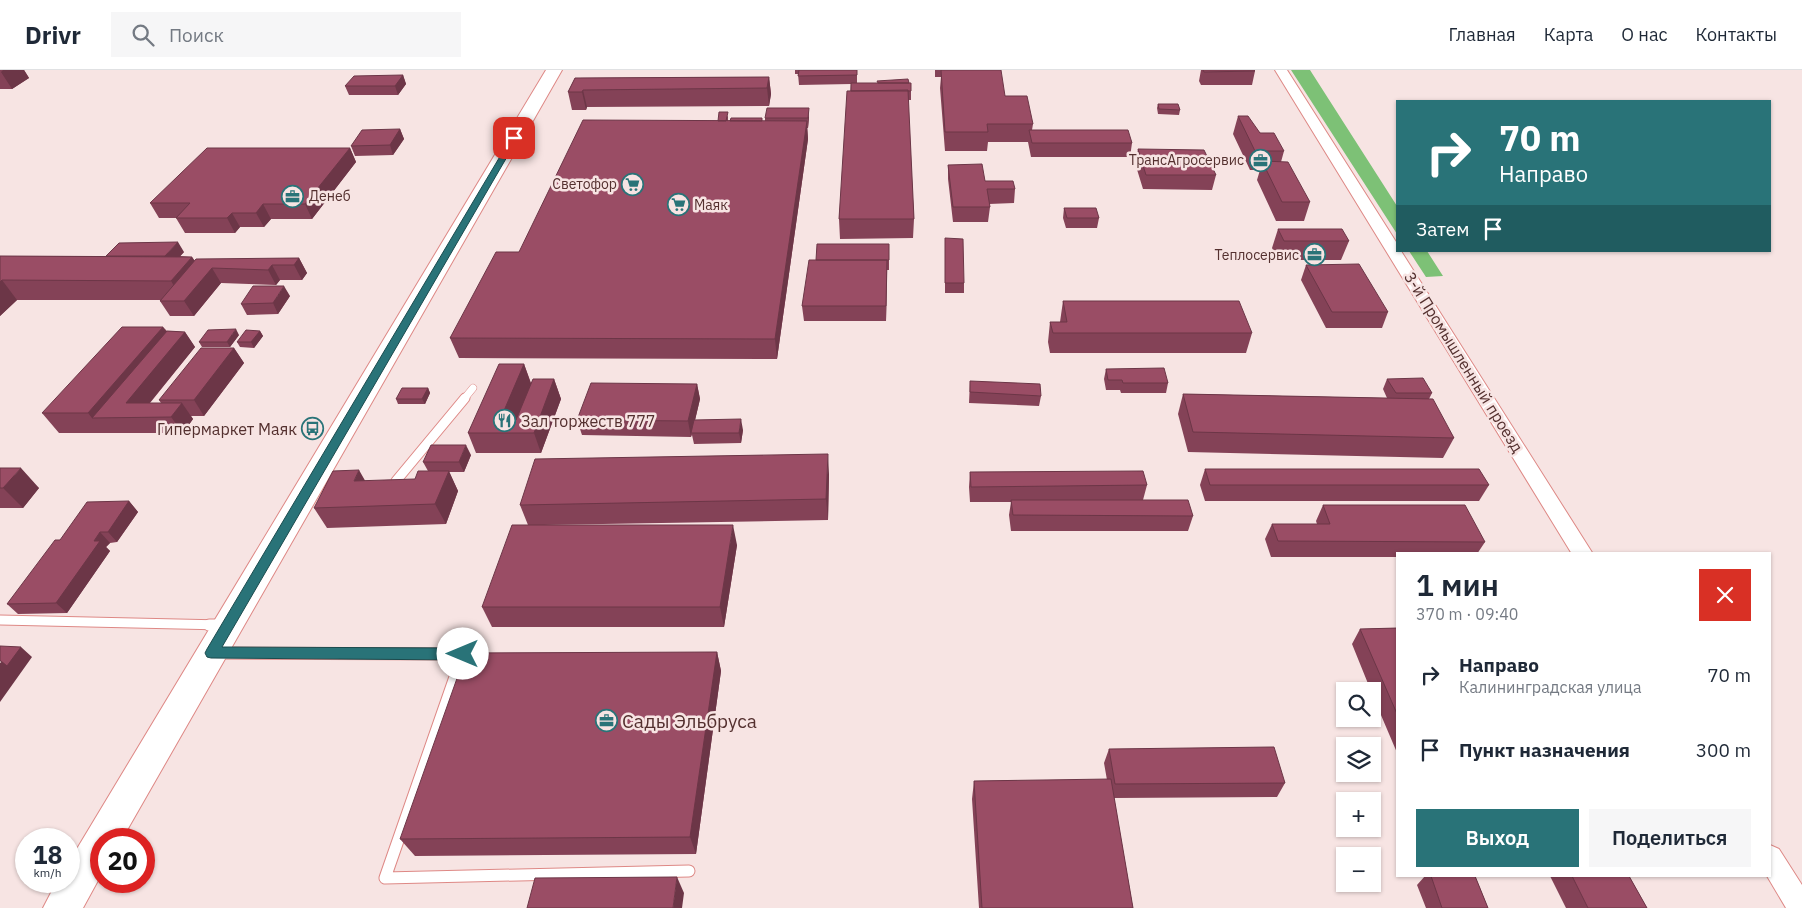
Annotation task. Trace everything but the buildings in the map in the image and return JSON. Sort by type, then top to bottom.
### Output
[{"type":"street","points":[[109,828],[211,653],[318,480],[554,70]]},
{"type":"street","name":"3-й Промышленный проезд","points":[[1281,70],[1582,552]]},
{"type":"street","points":[[62,908],[90,860]]},
{"type":"street","points":[[1771,860],[1801,908]]},
{"type":"lane","points":[[396,481],[473,388]]},
{"type":"lane","points":[[0,620],[228,625]]},
{"type":"lane","points":[[211,653],[463,654],[385,878],[689,870]]},
{"type":"green space","points":[[1291,70],[1310,70],[1396,204],[1396,232]]},
{"type":"green space","points":[[1410,252],[1428,252],[1443,276],[1426,277]]},
{"type":"place","name":"ТрансАгросервис","points":[[1260,160]]},
{"type":"place","name":"Светофор","points":[[633,184]]},
{"type":"place","name":"Денеб","points":[[293,196]]},
{"type":"place","name":"Маяк","points":[[678,205]]},
{"type":"place","name":"Теплосервис","points":[[1315,255]]},
{"type":"place","name":"Зал торжеств 777","points":[[505,421]]},
{"type":"place","name":"Гипермаркет Маяк","points":[[313,429]]},
{"type":"place","name":"Сады Эльбруса","points":[[606,721]]},
{"type":"route","points":[[463,654],[211,653],[514,138]]}]
